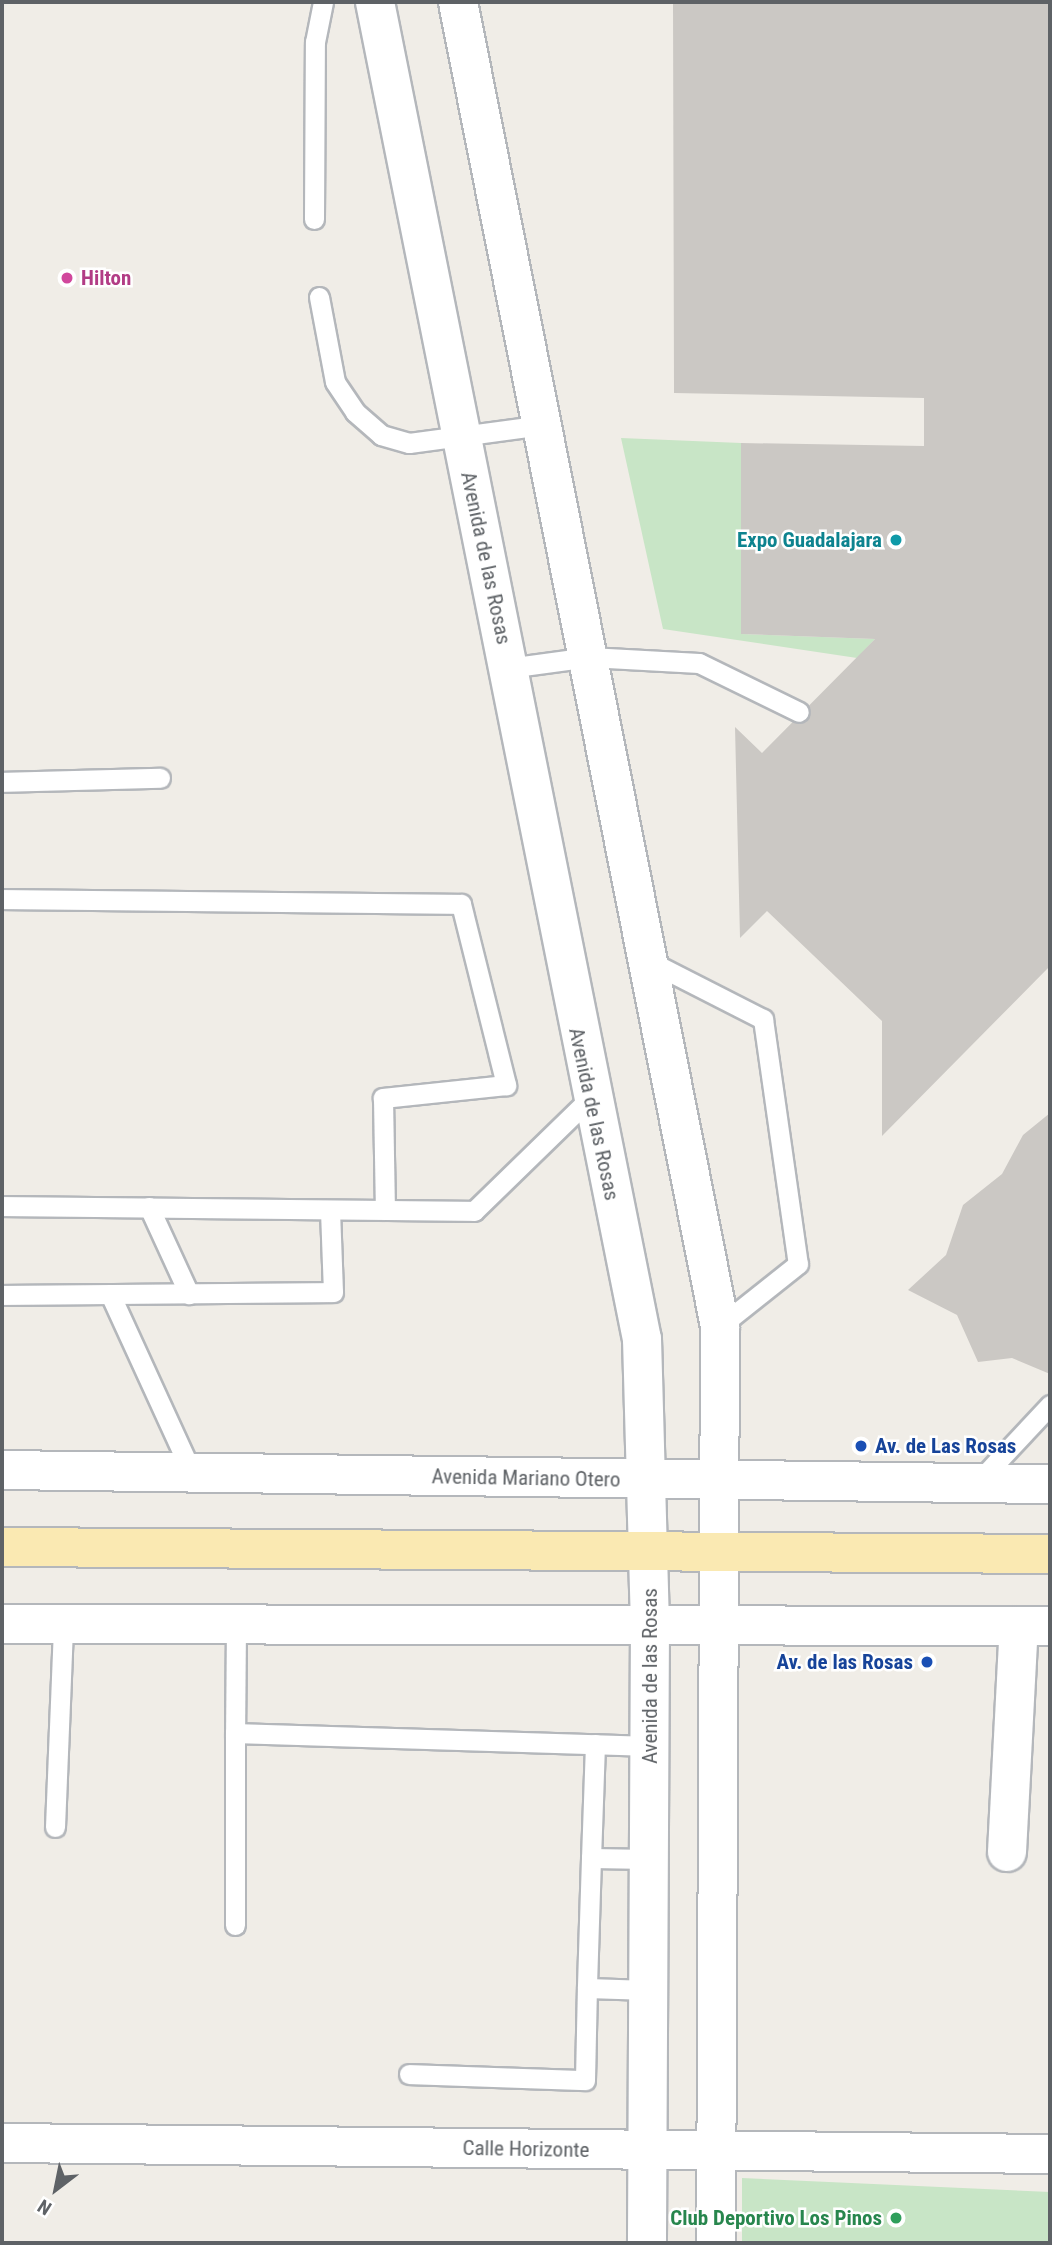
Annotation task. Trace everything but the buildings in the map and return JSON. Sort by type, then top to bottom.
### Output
[{"type":"main road","points":[[2,1547],[1050,1554]]},
{"type":"street","name":"Avenida de las Rosas","points":[[374,2],[508,668],[590,1098],[642,1339],[650,1624],[647,2243]]},
{"type":"street","points":[[457,2],[720,1326],[716,2243]]},
{"type":"street","name":"Avenida Mariano Otero","points":[[2,1470],[1050,1484]]},
{"type":"street","points":[[2,1623],[1035,1626],[1007,1852]]},
{"type":"street","name":"Calle Horizonte","points":[[2,2143],[1050,2154]]},
{"type":"lane","points":[[314,219],[315,41],[323,2]]},
{"type":"lane","points":[[319,297],[335,382],[355,412],[381,435],[409,443],[461,439],[542,425]]},
{"type":"lane","points":[[508,668],[589,657],[699,663],[799,712]]},
{"type":"lane","points":[[2,782],[160,778]]},
{"type":"lane","points":[[2,899],[461,904],[506,1086],[383,1098],[386,1210]]},
{"type":"lane","points":[[649,961],[763,1019],[798,1264],[720,1326]]},
{"type":"lane","points":[[2,1206],[474,1211],[590,1098]]},
{"type":"lane","points":[[149,1207],[190,1294]]},
{"type":"lane","points":[[2,1294],[333,1292],[330,1209]]},
{"type":"lane","points":[[110,1294],[192,1473]]},
{"type":"lane","points":[[977,1483],[1050,1405]]},
{"type":"lane","points":[[55,1827],[63,1625]]},
{"type":"lane","points":[[234,1924],[236,1625]]},
{"type":"lane","points":[[235,1733],[650,1746]]},
{"type":"lane","points":[[409,2074],[585,2080],[595,1744]]},
{"type":"lane","points":[[591,1858],[650,1859]]},
{"type":"lane","points":[[587,1987],[649,1990]]},
{"type":"green space","points":[[621,438],[741,443],[741,634],[875,639],[857,658],[663,629]]},
{"type":"green space","name":"Club Deportivo Los Pinos","points":[[742,2178],[1050,2192],[1050,2243],[742,2243]]},
{"type":"place","name":"Hilton","points":[[67,278]]},
{"type":"place","name":"Expo Guadalajara","points":[[896,540]]},
{"type":"place","name":"Av. de Las Rosas","points":[[861,1446]]},
{"type":"place","name":"Av. de las Rosas","points":[[927,1662]]},
{"type":"place","name":"Club Deportivo Los Pinos","points":[[896,2218]]}]
